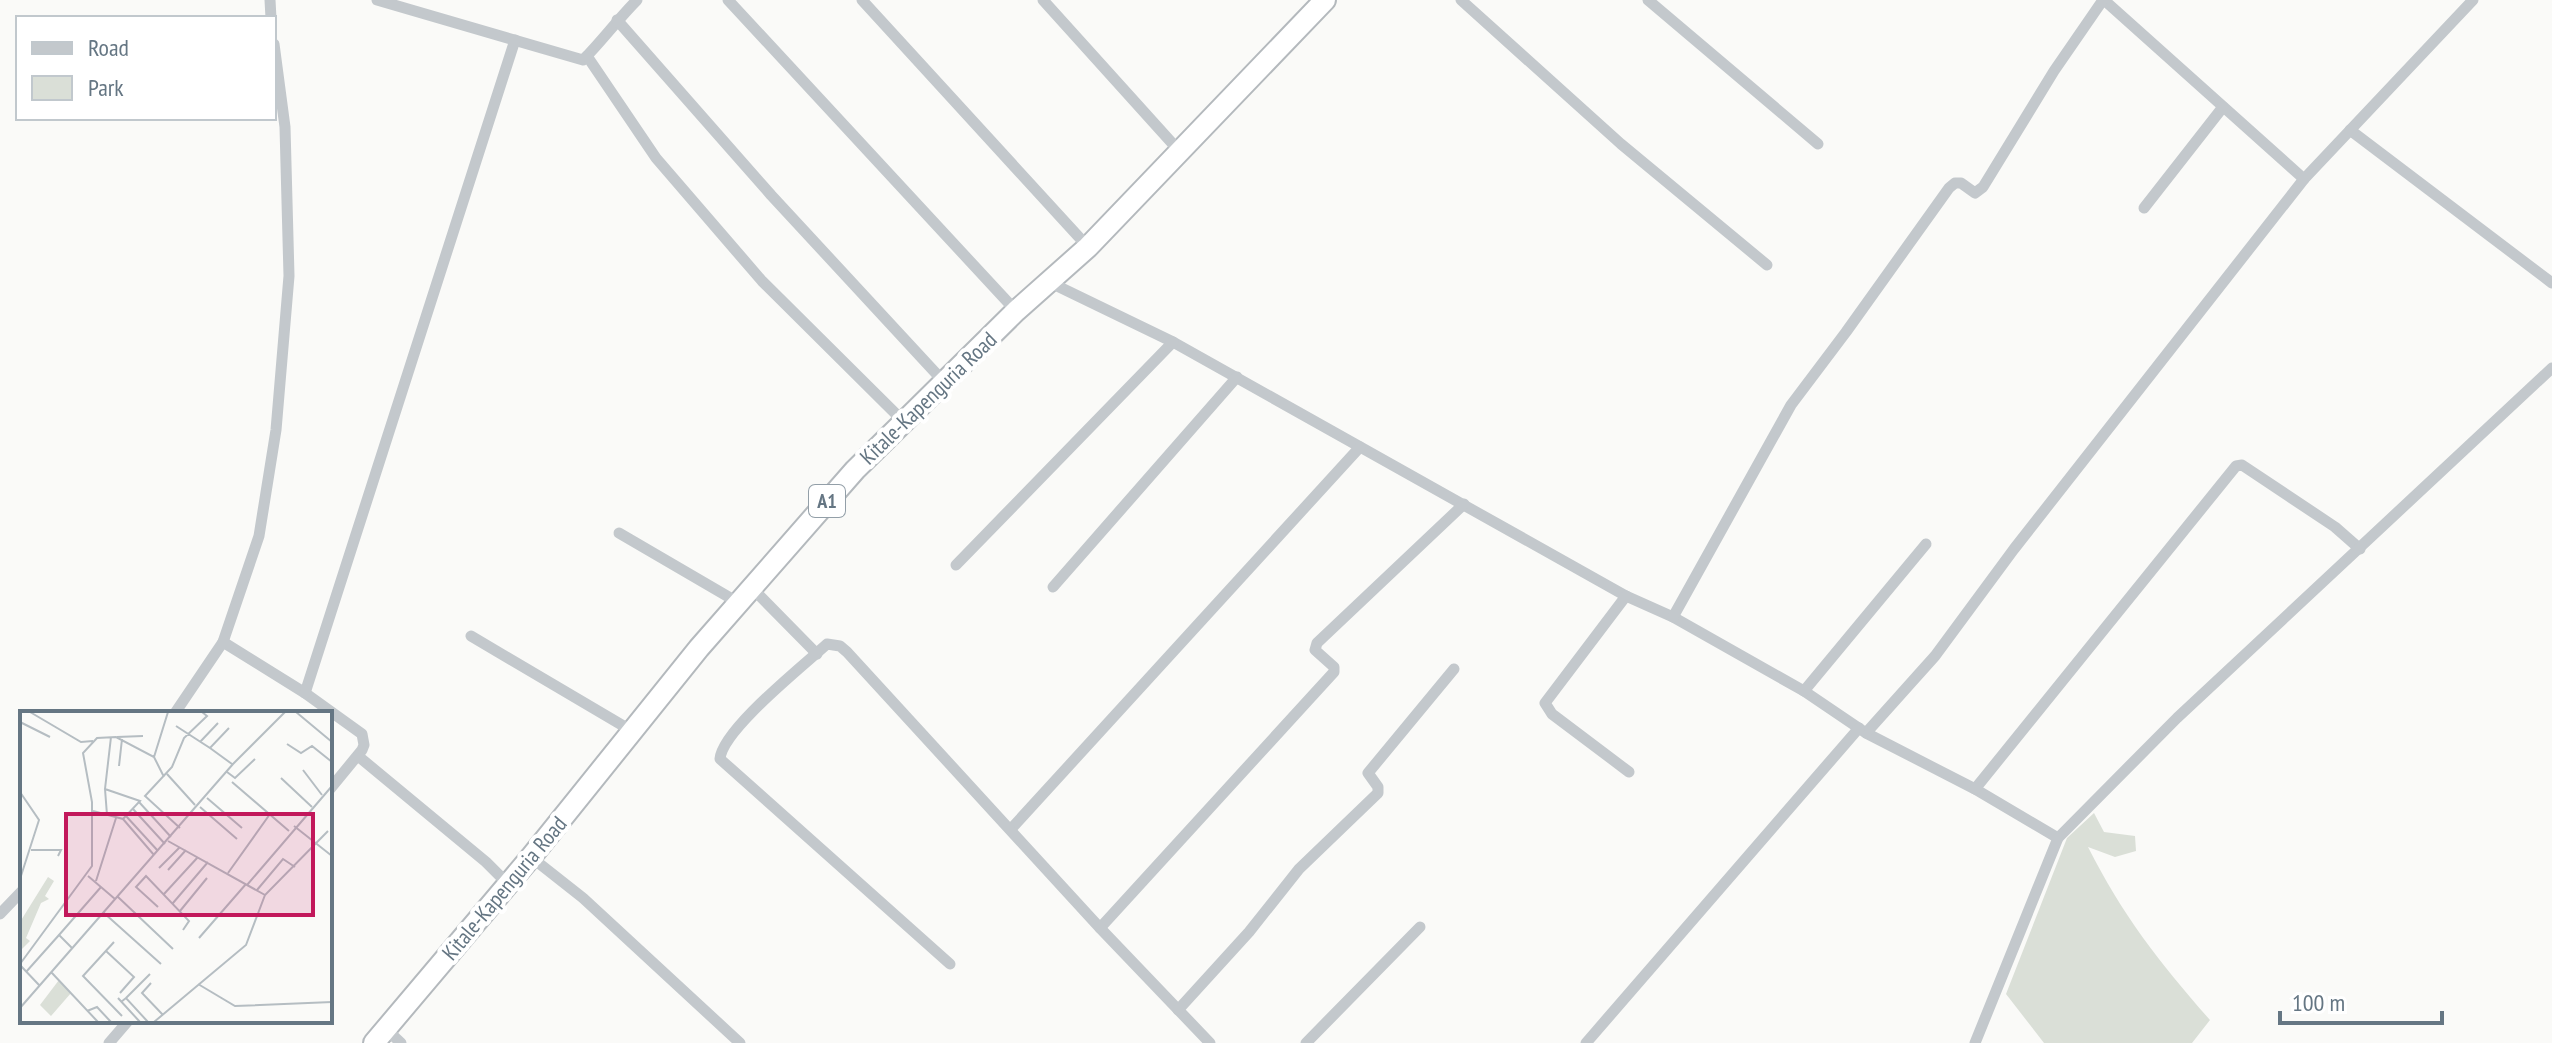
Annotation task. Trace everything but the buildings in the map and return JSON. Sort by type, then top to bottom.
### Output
[{"type":"highway","name":"Kitale-Kapenguria Road","points":[[387,1038],[632,731],[855,470],[1016,311],[1088,247],[1325,0]]},
{"type":"street","points":[[377,0],[414,5],[583,60],[633,1]]},
{"type":"street","points":[[728,0],[1016,311]]},
{"type":"street","points":[[862,0],[1088,247]]},
{"type":"street","points":[[1043,0],[1181,153]]},
{"type":"street","points":[[1461,0],[1621,144],[1767,265]]},
{"type":"street","points":[[1648,0],[1818,144]]},
{"type":"street","points":[[1673,617],[1791,405],[1949,188],[1961,183],[1975,193],[1983,187],[2103,0],[2304,179]]},
{"type":"street","points":[[1586,1043],[1862,730],[1935,656],[2014,549],[2304,179],[2473,0]]},
{"type":"street","points":[[617,20],[771,195],[944,382]]},
{"type":"street","points":[[305,693],[515,40]]},
{"type":"street","points":[[587,56],[666,170],[762,281],[904,422]]},
{"type":"street","points":[[176,711],[223,642],[259,536],[276,430],[289,276],[285,127],[276,59]]},
{"type":"street","points":[[2144,208],[2223,107]]},
{"type":"street","points":[[2350,130],[2552,283]]},
{"type":"street","points":[[1049,282],[1173,342],[1626,596],[1673,617],[1804,691],[1862,730],[1975,789],[2058,838]]},
{"type":"street","points":[[956,565],[1173,342]]},
{"type":"street","points":[[1975,1043],[2058,838],[2177,718],[2552,368]]},
{"type":"street","points":[[1053,587],[1237,377]]},
{"type":"street","points":[[1011,829],[1360,447]]},
{"type":"street","points":[[1975,789],[2236,466],[2242,465],[2335,527],[2360,549]]},
{"type":"street","points":[[1100,928],[1334,672],[1334,667],[1315,650],[1317,643],[1464,504]]},
{"type":"street","points":[[619,533],[746,596],[817,654]]},
{"type":"street","points":[[1804,691],[1926,544]]},
{"type":"street","points":[[1626,596],[1545,703],[1552,714],[1629,772]]},
{"type":"street","points":[[471,636],[632,731]]},
{"type":"street","points":[[223,642],[330,711]]},
{"type":"street","points":[[950,964],[720,759],[721,749],[750,714],[827,644],[834,644],[847,652],[1210,1043]]},
{"type":"street","points":[[1178,1010],[1249,932],[1299,869],[1378,793],[1378,787],[1368,773],[1454,669]]},
{"type":"street","points":[[332,712],[362,734],[364,745],[332,787]]},
{"type":"street","points":[[358,756],[486,862],[508,884]]},
{"type":"street","points":[[531,857],[583,898],[740,1043]]},
{"type":"street","points":[[0,914],[20,893]]},
{"type":"street","points":[[1306,1043],[1420,927]]},
{"type":"street","points":[[109,1043],[126,1023]]},
{"type":"green space","points":[[2094,813],[2104,832],[2135,836],[2136,851],[2115,857],[2088,847],[2143,938],[2210,1020],[2192,1043],[2044,1043],[2006,994],[2067,838]]}]
